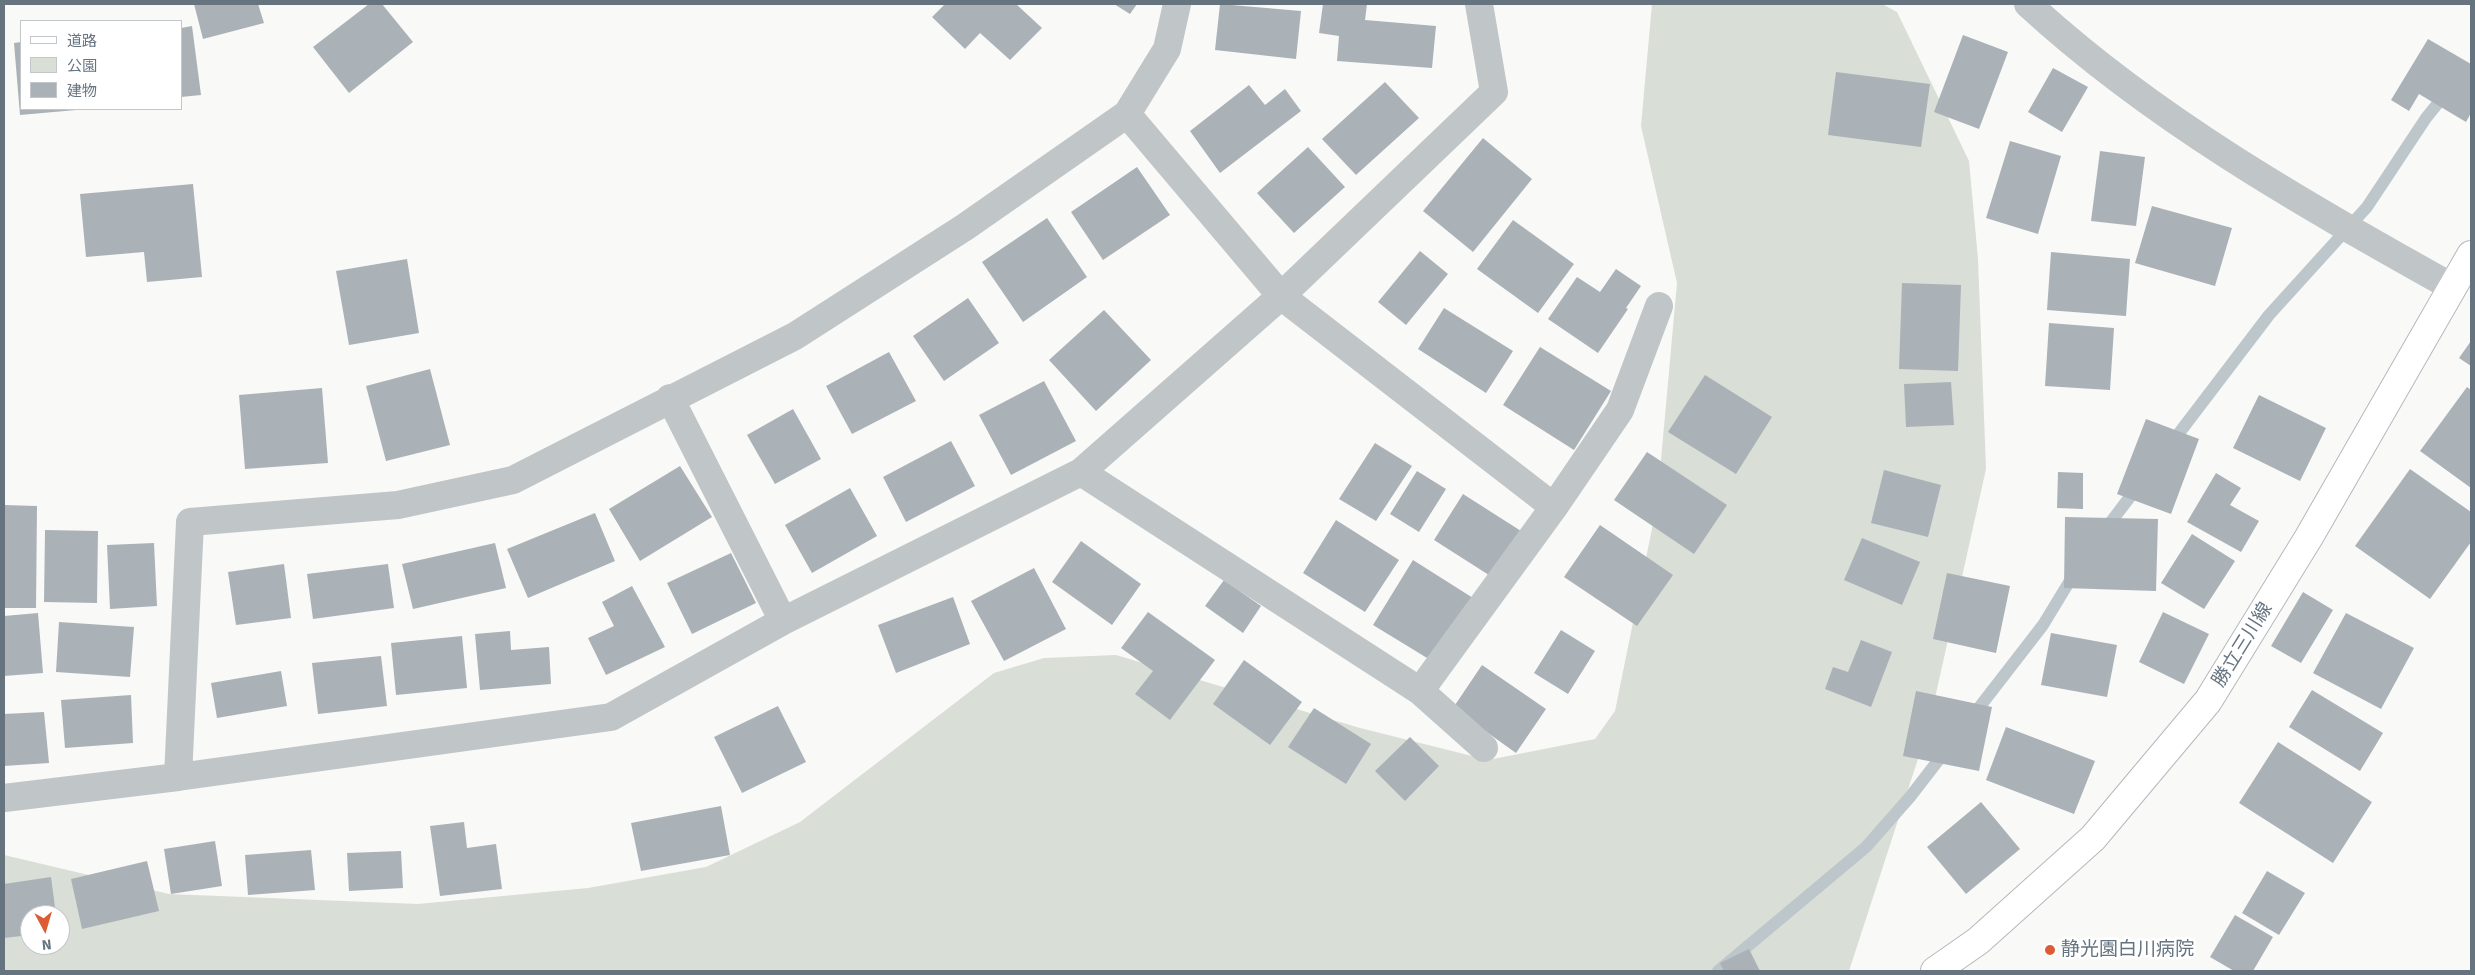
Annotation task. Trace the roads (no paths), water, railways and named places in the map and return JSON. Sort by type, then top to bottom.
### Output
[{"type":"main road","name":"勝立三川線","points":[[1935,971],[1978,941],[2093,838],[2208,700],[2309,537],[2471,255]]},
{"type":"street","points":[[178,777],[190,522],[398,505],[512,480],[794,336],[965,227],[1127,114],[1167,49],[1176,4]]},
{"type":"street","points":[[4,798],[178,777],[611,717],[783,621],[1081,472],[1281,296],[1494,92],[1479,4]]},
{"type":"street","points":[[2028,4],[2058,31],[2155,108],[2317,211],[2452,287]]},
{"type":"street","points":[[1127,114],[1281,296],[1554,507]]},
{"type":"street","points":[[1420,690],[1554,507],[1620,410],[1659,306]]},
{"type":"street","points":[[670,398],[783,621]]},
{"type":"street","points":[[1081,472],[1420,690],[1484,748]]},
{"type":"waterway","points":[[2170,445],[2269,315],[2367,207],[2426,118],[2447,92]]},
{"type":"waterway","points":[[2104,531],[2139,485]]},
{"type":"waterway","points":[[1971,718],[2043,625],[2074,574]]},
{"type":"waterway","points":[[1718,971],[1866,847],[1910,797],[1947,749]]},
{"type":"place","name":"静光園白川病院","points":[[2050,950]]}]
